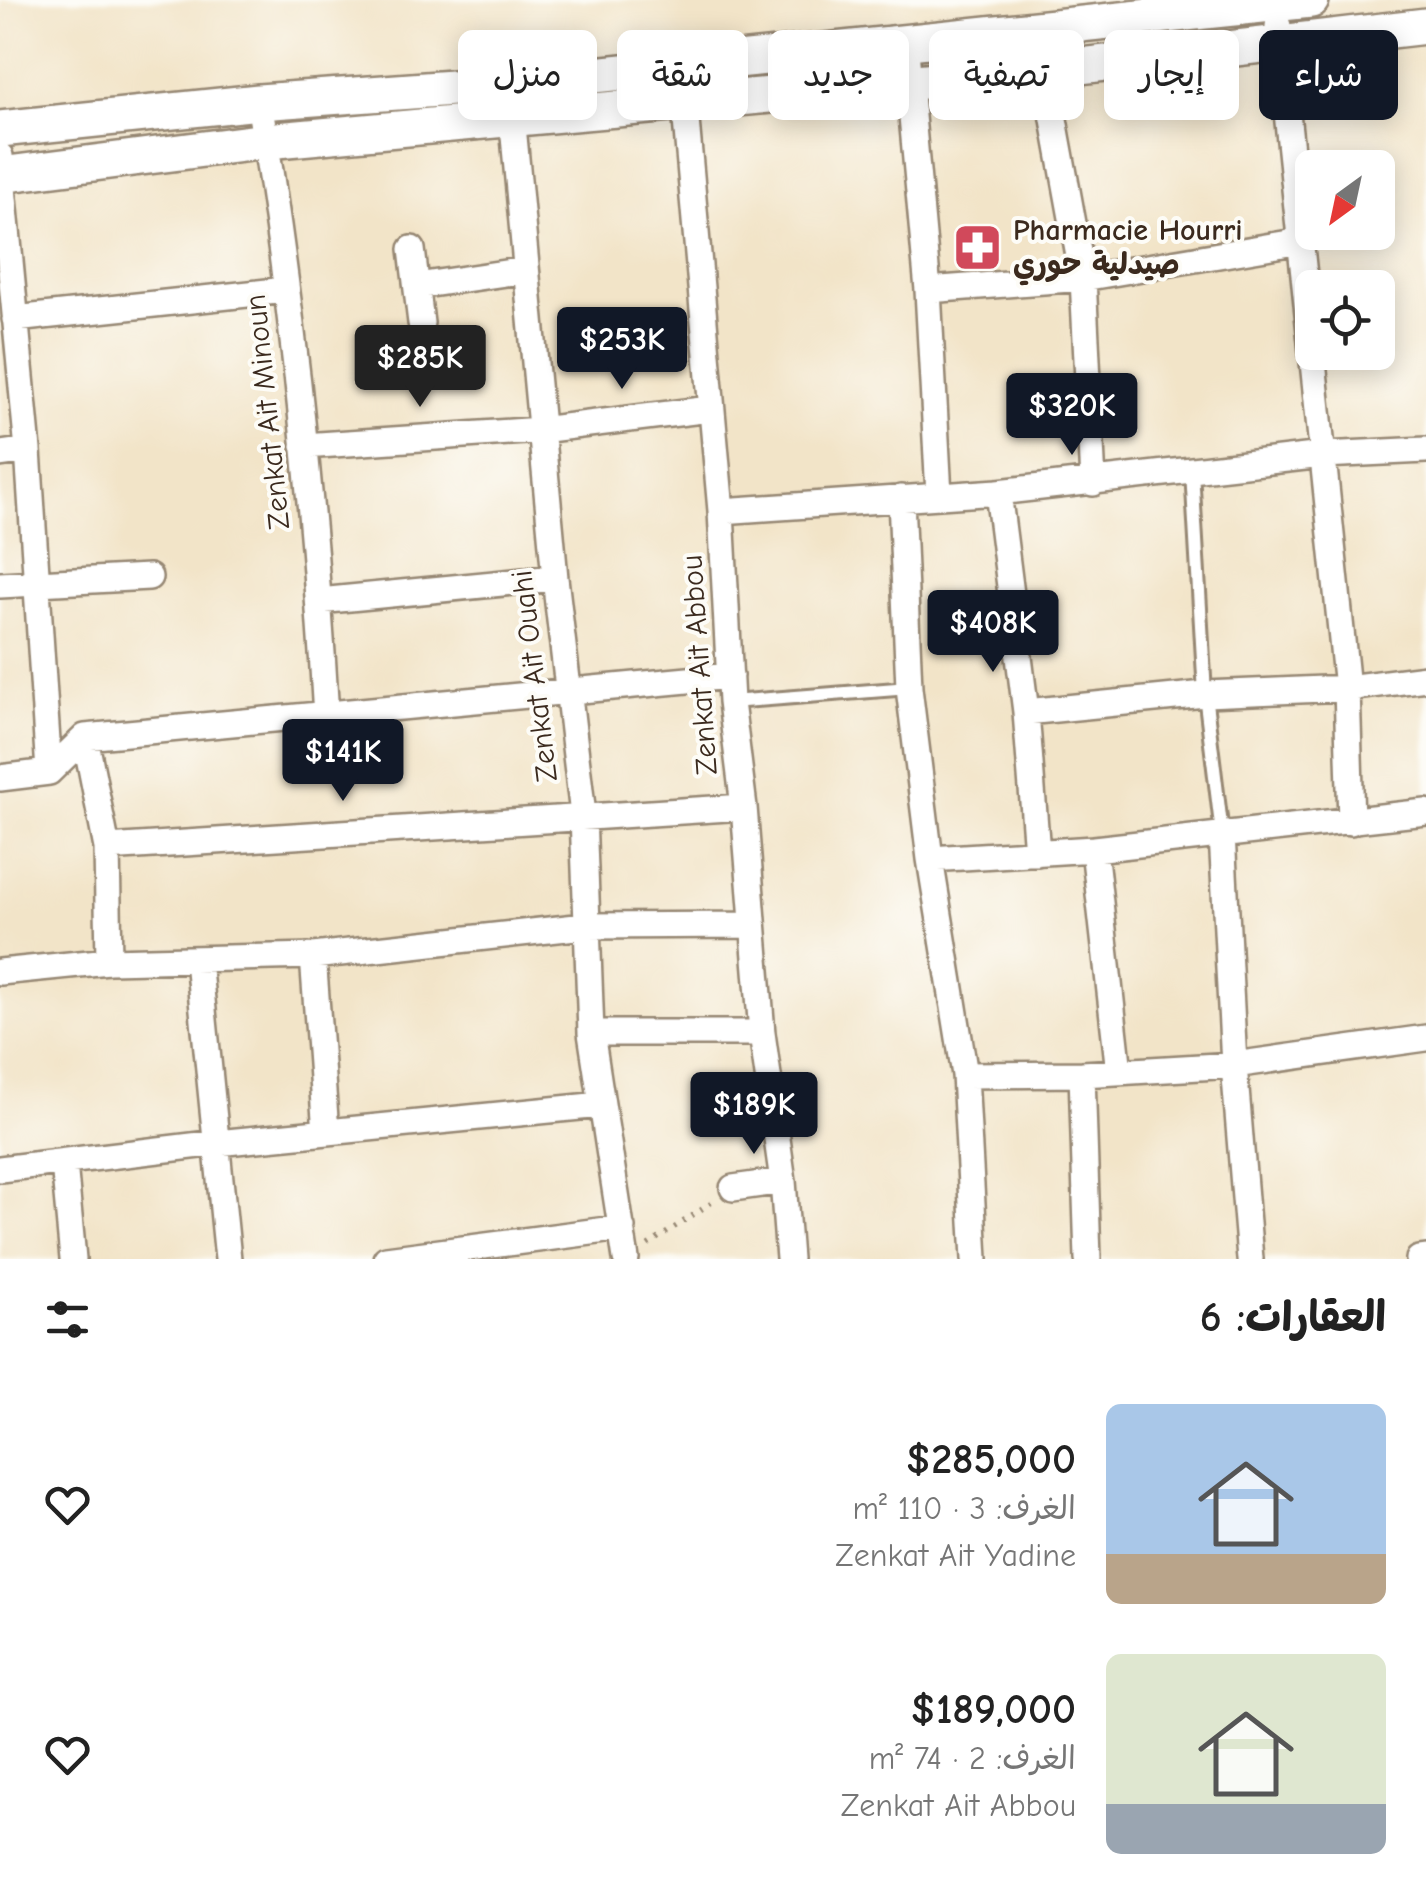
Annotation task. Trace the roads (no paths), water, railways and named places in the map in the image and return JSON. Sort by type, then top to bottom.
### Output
[{"type":"main road","points":[[909,39],[1293,1]]},
{"type":"main road","points":[[1395,30],[1426,26]]},
{"type":"main road","points":[[1084,66],[1259,47]]},
{"type":"main road","points":[[0,129],[259,102],[458,88]]},
{"type":"main road","points":[[1,169],[512,120]]},
{"type":"street","points":[[1284,30],[1293,1]]},
{"type":"street","name":"Zenkat Ait Minoun","points":[[259,102],[304,446],[326,716]]},
{"type":"street","points":[[909,103],[928,290],[939,495]]},
{"type":"street","name":"Zenkat Ait Ouahi","points":[[512,120],[554,578],[583,815],[591,1034],[622,1228],[634,1254]]},
{"type":"street","name":"Zenkat Ait Abbou","points":[[684,120],[720,511],[730,689],[744,807],[762,1033],[783,1181],[789,1259]]},
{"type":"street","points":[[1054,120],[1083,278],[1093,483]]},
{"type":"street","points":[[1288,120],[1295,185]]},
{"type":"street","points":[[1,169],[28,450],[50,772]]},
{"type":"street","points":[[928,290],[1083,278],[1295,242]]},
{"type":"street","points":[[412,250],[421,323]]},
{"type":"street","points":[[1302,250],[1347,688],[1351,822]]},
{"type":"street","points":[[417,286],[526,270]]},
{"type":"street","points":[[15,319],[286,290]]},
{"type":"street","points":[[304,446],[540,430],[710,409]]},
{"type":"street","points":[[0,454],[28,450]]},
{"type":"street","points":[[720,511],[998,492],[1323,455],[1426,450]]},
{"type":"street","points":[[998,492],[1026,712],[1037,853]]},
{"type":"street","points":[[901,498],[909,688],[930,859],[965,1075],[975,1259]]},
{"type":"street","points":[[0,585],[149,577]]},
{"type":"street","points":[[319,601],[554,578]]},
{"type":"street","points":[[1026,712],[1205,694],[1347,688],[1426,678]]},
{"type":"street","points":[[0,778],[50,772],[85,737],[570,693],[730,689]]},
{"type":"street","points":[[85,737],[107,848],[109,961]]},
{"type":"street","points":[[107,848],[744,807]]},
{"type":"street","points":[[930,859],[1094,849],[1351,822],[1425,820]]},
{"type":"street","points":[[1222,834],[1234,1065],[1250,1259]]},
{"type":"street","points":[[1094,849],[1119,1072]]},
{"type":"street","points":[[0,972],[109,961],[313,956],[585,926],[753,925]]},
{"type":"street","points":[[313,956],[326,1132]]},
{"type":"street","points":[[198,960],[228,1259]]},
{"type":"street","points":[[591,1034],[762,1033]]},
{"type":"street","points":[[965,1075],[1082,1074],[1234,1065],[1426,1038]]},
{"type":"street","points":[[1082,1074],[1088,1259]]},
{"type":"street","points":[[0,1169],[601,1105]]},
{"type":"street","points":[[64,1163],[73,1259]]},
{"type":"street","points":[[732,1188],[783,1181]]},
{"type":"street","points":[[386,1259],[622,1228]]},
{"type":"lane","points":[[1192,471],[1205,694],[1222,834]]},
{"type":"lane","points":[[730,689],[909,688]]},
{"type":"place","name":"Pharmacie Hourri صيدلية حوري","points":[[978,247]]}]
